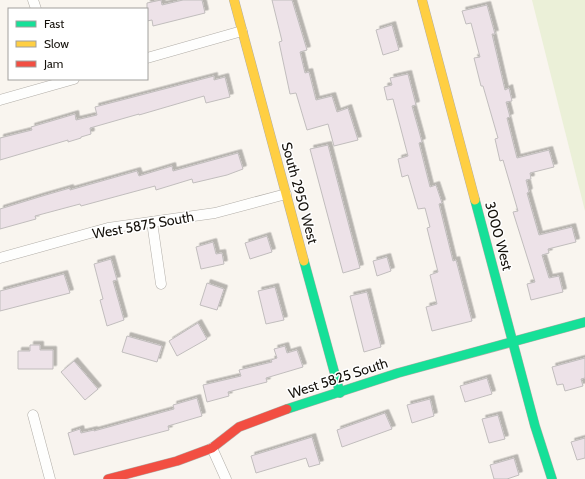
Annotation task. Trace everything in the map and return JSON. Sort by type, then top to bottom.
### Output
[{"type":"street","name":"South 2950 West","points":[[234,0],[340,393]]},
{"type":"street","name":"3000 West","points":[[422,0],[512,342],[535,426],[552,479]]},
{"type":"street","points":[[148,58],[242,32]]},
{"type":"street","points":[[0,100],[55,82],[68,80]]},
{"type":"street","name":"West 5875 South","points":[[0,258],[108,228],[215,213],[286,194]]},
{"type":"street","points":[[152,222],[161,284]]},
{"type":"street","name":"West 5825 South","points":[[108,479],[177,461],[212,448],[239,427],[261,418],[398,374],[585,322]]},
{"type":"street","points":[[33,415],[50,479]]},
{"type":"street","points":[[212,448],[226,479]]},
{"type":"green space","points":[[532,0],[585,0],[585,211]]},
{"type":"building","points":[[161,0],[162,5],[183,0],[202,0],[205,13],[153,26],[152,20],[148,21],[147,3]]},
{"type":"building","points":[[272,0],[292,0],[307,50],[300,52],[305,73],[309,72],[316,100],[332,96],[337,112],[348,108],[358,140],[334,146],[328,124],[307,130],[296,93],[290,94],[279,42],[282,41]]},
{"type":"building","points":[[487,5],[495,34],[492,34],[505,90],[509,88],[512,101],[506,102],[510,117],[507,118],[517,158],[549,150],[554,167],[530,173],[531,179],[526,180],[529,192],[527,193],[539,235],[572,227],[576,242],[548,249],[549,253],[542,255],[549,278],[559,276],[563,292],[531,300],[527,284],[535,282],[513,212],[518,211],[503,160],[500,161],[495,139],[498,138],[483,86],[481,86],[474,58],[480,57],[471,23],[466,24],[462,11]]},
{"type":"building","points":[[392,25],[399,50],[383,55],[376,30]]},
{"type":"building","points":[[408,74],[416,105],[412,106],[422,142],[419,143],[430,187],[436,185],[442,203],[439,204],[453,261],[456,260],[472,321],[432,331],[426,307],[437,304],[430,275],[438,272],[427,228],[430,227],[425,208],[418,209],[408,175],[402,177],[398,159],[408,156],[393,99],[387,100],[384,87],[392,85],[390,78]]},
{"type":"building","points":[[214,76],[214,80],[225,77],[230,97],[206,103],[204,96],[90,128],[91,134],[81,138],[68,142],[68,140],[0,160],[0,138],[32,130],[31,127],[75,114],[76,120],[97,115],[95,107]]},
{"type":"building","points":[[328,145],[360,268],[343,273],[310,149]]},
{"type":"building","points":[[238,153],[243,169],[227,175],[193,183],[192,179],[156,190],[155,186],[81,206],[80,204],[35,216],[36,219],[0,229],[0,209],[70,188],[70,190],[137,171],[139,176],[172,166],[173,171]]},
{"type":"building","points":[[267,236],[272,252],[250,259],[245,243]]},
{"type":"building","points":[[213,242],[216,254],[222,253],[224,264],[201,269],[196,247]]},
{"type":"building","points":[[387,257],[391,271],[377,276],[373,261]]},
{"type":"building","points":[[111,259],[117,280],[113,281],[124,320],[107,326],[100,300],[103,299],[94,264]]},
{"type":"building","points":[[64,274],[70,293],[0,311],[0,291]]},
{"type":"building","points":[[207,283],[224,289],[217,310],[200,305]]},
{"type":"building","points":[[275,287],[284,320],[266,324],[258,291]]},
{"type":"building","points":[[367,292],[381,347],[364,352],[350,296]]},
{"type":"building","points":[[198,323],[207,339],[177,356],[169,341]]},
{"type":"building","points":[[127,336],[162,346],[157,362],[122,352]]},
{"type":"building","points":[[30,345],[40,345],[40,350],[53,350],[53,369],[18,369],[18,351],[30,351]]},
{"type":"building","points":[[285,346],[287,353],[297,350],[303,367],[266,378],[267,382],[228,392],[229,396],[207,402],[203,385],[241,376],[239,370],[272,362],[271,360],[277,358],[274,349]]},
{"type":"building","points":[[585,358],[585,378],[581,379],[583,386],[565,391],[563,384],[557,385],[552,367]]},
{"type":"building","points":[[74,361],[98,389],[85,400],[61,372]]},
{"type":"building","points":[[487,378],[492,394],[465,402],[460,386]]},
{"type":"building","points":[[197,398],[202,416],[168,426],[169,430],[74,455],[68,433],[80,429],[81,433],[94,431],[174,409],[173,405]]},
{"type":"building","points":[[430,399],[434,416],[412,423],[407,405]]},
{"type":"building","points":[[385,413],[392,429],[342,447],[337,430]]},
{"type":"building","points":[[498,415],[505,439],[489,443],[482,419]]},
{"type":"building","points":[[312,437],[320,464],[309,467],[306,458],[256,473],[251,456]]},
{"type":"building","points":[[585,438],[585,458],[577,460],[571,442]]},
{"type":"building","points":[[514,458],[519,475],[507,479],[494,479],[490,465]]},
{"type":"traffic: fast","points":[[475,200],[535,426],[552,479]]},
{"type":"traffic: fast","points":[[304,261],[340,393]]},
{"type":"traffic: fast","points":[[287,409],[398,373],[585,322]]},
{"type":"traffic: slow","points":[[234,0],[304,261]]},
{"type":"traffic: slow","points":[[422,0],[475,200]]},
{"type":"traffic: jam","points":[[108,479],[177,461],[212,448],[239,427],[287,409]]}]
